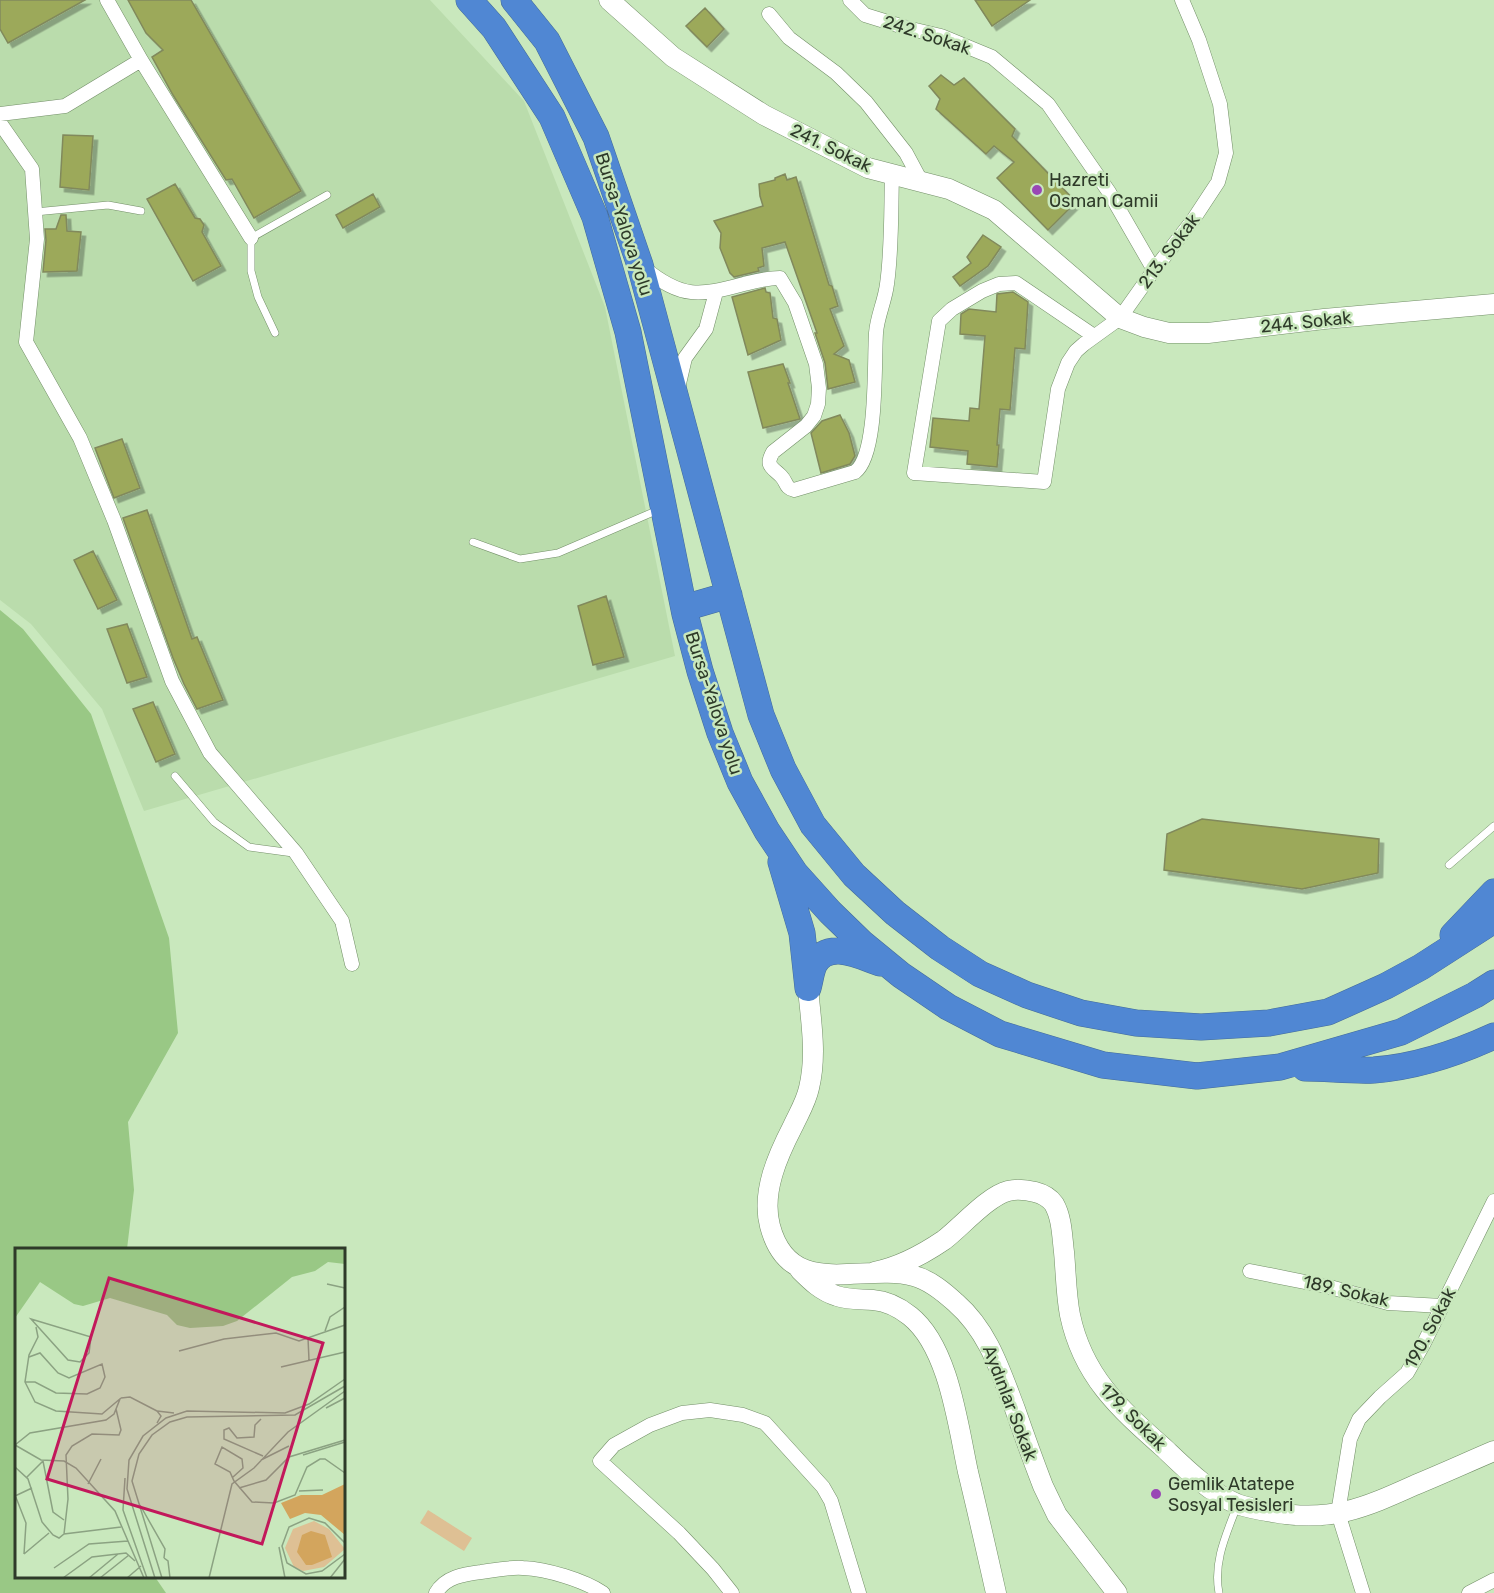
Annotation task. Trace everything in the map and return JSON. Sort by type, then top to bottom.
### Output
[{"type":"highway","name":"Bursa-Yalova yolu","points":[[469,0],[494,28],[552,117],[595,217],[628,332],[684,608],[700,671],[720,733],[740,782],[795,873],[862,943],[901,975],[948,1006],[1000,1034],[1103,1065],[1197,1076],[1280,1067],[1401,1032],[1494,983]]},
{"type":"highway","name":"Bursa-Yalova yolu","points":[[514,0],[547,41],[596,137],[640,265],[761,715],[783,769],[813,825],[854,875],[940,948],[981,974],[1027,995],[1081,1012],[1136,1023],[1201,1027],[1269,1023],[1328,1012],[1421,968],[1494,920]]},
{"type":"highway","points":[[684,608],[729,595]]},
{"type":"highway","points":[[775,842],[802,933],[808,988]]},
{"type":"highway","points":[[1421,968],[1494,892]]},
{"type":"highway","points":[[808,988],[814,966],[827,952],[848,952],[891,966]]},
{"type":"highway","points":[[1280,1067],[1374,1070],[1434,1058],[1462,1050],[1494,1036]]},
{"type":"street","points":[[107,0],[141,60],[251,238]]},
{"type":"street","name":"241. Sokak","points":[[609,0],[673,57],[764,115],[868,168],[949,189],[994,210],[1120,318]]},
{"type":"street","name":"242. Sokak","points":[[850,0],[865,15],[941,36],[992,57],[1048,104],[1109,192],[1154,270]]},
{"type":"street","name":"213. Sokak","points":[[1094,336],[1016,283],[999,284],[982,291],[952,309],[939,321],[914,473],[1044,482],[1058,389],[1068,363],[1076,351],[1120,318],[1193,220],[1218,182],[1226,153],[1220,104],[1199,40],[1182,0]]},
{"type":"street","points":[[769,14],[789,39],[836,73],[866,102],[906,153],[921,182]]},
{"type":"street","points":[[0,114],[65,106],[141,60]]},
{"type":"street","points":[[0,123],[32,169],[38,238],[26,342],[80,438],[114,519],[172,681],[210,753],[296,854],[342,921],[352,964]]},
{"type":"street","points":[[640,265],[669,286],[681,291],[696,293],[716,291],[768,278],[780,278],[795,303],[816,364],[819,388],[818,404],[814,416],[806,426],[773,452],[770,464],[787,487],[794,490],[855,472],[863,462],[870,440],[877,324],[884,302],[889,272],[892,174]]},
{"type":"street","points":[[675,397],[685,358],[706,329],[716,291]]},
{"type":"street","name":"244. Sokak","points":[[1120,318],[1169,333],[1208,333],[1324,319],[1494,304]]},
{"type":"street","points":[[808,988],[813,1043],[812,1075],[805,1101],[777,1158],[769,1190],[767,1210],[773,1235],[779,1247],[814,1284],[825,1291],[848,1299],[876,1300],[898,1308],[917,1322],[931,1341],[950,1388],[996,1593]]},
{"type":"street","name":"179. Sokak","points":[[874,1272],[891,1269],[929,1250],[992,1200],[1008,1191],[1029,1191],[1049,1197],[1060,1221],[1071,1317],[1087,1363],[1099,1383],[1125,1413],[1194,1475],[1238,1504],[1291,1516],[1315,1516],[1354,1510],[1494,1451]]},
{"type":"street","name":"190. Sokak","points":[[1338,1513],[1350,1439],[1359,1419],[1407,1373],[1494,1201]]},
{"type":"street","name":"Aydınlar Sokak","points":[[792,1262],[827,1275],[874,1272],[916,1276],[956,1303],[973,1319],[995,1356],[1050,1502],[1057,1515],[1117,1593]]},
{"type":"street","name":"189. Sokak","points":[[1250,1271],[1330,1287],[1388,1303],[1442,1306]]},
{"type":"street","points":[[732,1593],[679,1533],[600,1461],[614,1445],[650,1425],[682,1413],[710,1410],[743,1415],[765,1423],[823,1487],[831,1501],[859,1593]]},
{"type":"street","points":[[1338,1513],[1363,1593]]},
{"type":"street","points":[[436,1593],[446,1581],[458,1576],[522,1568],[570,1578],[603,1593]]},
{"type":"street","points":[[1469,1593],[1494,1580]]},
{"type":"lane","points":[[275,333],[258,297],[251,271],[251,238],[327,195]]},
{"type":"lane","points":[[35,212],[108,205],[141,210]]},
{"type":"lane","points":[[473,542],[520,559],[558,553],[664,508]]},
{"type":"lane","points":[[175,776],[214,822],[249,847],[296,854]]},
{"type":"lane","points":[[1449,865],[1494,826]]},
{"type":"lane","points":[[1220,1593],[1217,1576],[1219,1556],[1238,1504]]},
{"type":"shaded area","points":[[0,0],[430,0],[524,101],[605,307],[675,656],[144,811],[102,709],[31,624],[0,600]]},
{"type":"shaded area","points":[[0,610],[23,629],[91,714],[169,938],[178,1033],[128,1122],[134,1190],[127,1248],[15,1248],[15,1578],[156,1578],[166,1593],[0,1593]]},
{"type":"shaded area","points":[[428,1510],[472,1538],[464,1551],[420,1523]]},
{"type":"building","points":[[0,0],[85,0],[8,43],[0,29]]},
{"type":"building","points":[[128,0],[191,0],[301,191],[254,218],[232,179],[226,180],[173,95],[152,57],[163,50],[146,33]]},
{"type":"building","points":[[975,0],[1030,0],[992,26]]},
{"type":"building","points":[[705,8],[724,29],[707,47],[686,26]]},
{"type":"building","points":[[941,75],[954,85],[964,78],[1015,129],[1012,136],[1076,202],[1048,230],[997,178],[1014,162],[994,146],[986,154],[936,109],[940,99],[929,86]]},
{"type":"building","points":[[63,135],[93,136],[89,190],[60,187]]},
{"type":"building","points":[[785,174],[787,180],[796,177],[829,285],[832,286],[838,306],[830,309],[844,346],[834,354],[849,360],[855,382],[828,389],[825,363],[815,333],[817,333],[785,242],[762,248],[764,266],[758,268],[759,271],[734,277],[730,273],[720,248],[721,233],[714,221],[763,206],[759,184],[775,180]]},
{"type":"building","points":[[175,184],[195,218],[200,219],[204,225],[202,232],[221,266],[193,281],[147,199]]},
{"type":"building","points":[[373,194],[380,207],[343,228],[336,215]]},
{"type":"building","points":[[61,215],[66,215],[67,231],[81,232],[77,271],[43,272],[45,229],[56,229]]},
{"type":"building","points":[[983,235],[1001,247],[988,266],[960,286],[953,277],[971,263],[967,257]]},
{"type":"building","points":[[765,288],[766,292],[770,293],[773,318],[777,319],[781,340],[748,355],[732,297]]},
{"type":"building","points":[[1013,292],[1028,302],[1025,349],[1015,348],[1010,410],[1000,409],[997,467],[967,464],[968,451],[930,447],[933,418],[969,421],[970,408],[979,409],[985,336],[960,334],[961,314],[969,309],[996,312],[997,294]]},
{"type":"building","points":[[783,364],[800,419],[763,428],[748,372]]},
{"type":"building","points":[[840,415],[849,433],[855,456],[850,464],[821,473],[811,433],[822,421]]},
{"type":"building","points":[[122,439],[140,488],[114,498],[95,448]]},
{"type":"building","points":[[147,510],[192,639],[197,637],[223,700],[197,709],[173,658],[123,518]]},
{"type":"building","points":[[93,551],[117,600],[98,609],[74,560]]},
{"type":"building","points":[[606,596],[624,657],[593,665],[578,606]]},
{"type":"building","points":[[127,624],[147,677],[127,683],[107,629]]},
{"type":"building","points":[[153,702],[175,754],[156,762],[133,709]]},
{"type":"building","points":[[1202,819],[1379,839],[1378,873],[1302,889],[1164,870],[1167,834]]},
{"type":"place","name":"Hazreti Osman Camii","points":[[1037,190]]},
{"type":"place","name":"Gemlik Atatepe Sosyal Tesisleri","points":[[1156,1494]]}]
